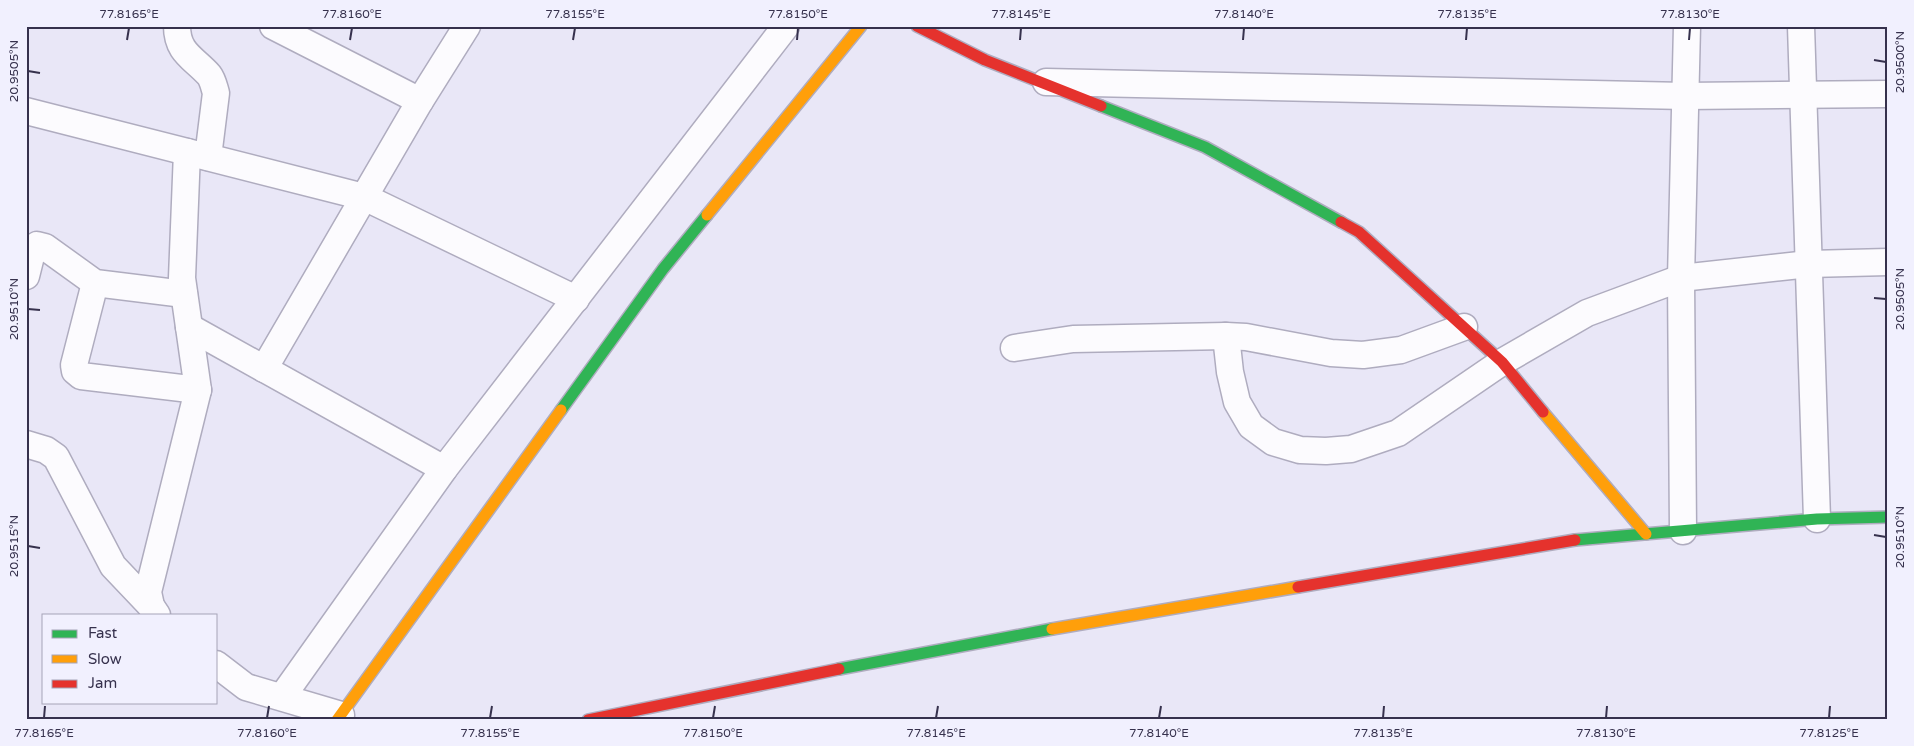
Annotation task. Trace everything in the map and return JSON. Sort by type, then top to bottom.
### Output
[{"type":"street","points":[[154,611],[148,592],[198,390],[182,278],[198,154],[216,93],[209,75],[185,52],[180,44],[177,26]]},
{"type":"street","points":[[273,26],[420,101]]},
{"type":"street","points":[[264,368],[420,101],[467,26]]},
{"type":"street","points":[[282,697],[444,470],[786,26]]},
{"type":"street","points":[[218,665],[246,686],[339,717],[663,269],[861,26]]},
{"type":"street","points":[[917,26],[985,60],[1206,147],[1359,232],[1502,362],[1646,534]]},
{"type":"street","points":[[1683,531],[1681,278],[1687,26]]},
{"type":"street","points":[[1801,26],[1817,519]]},
{"type":"street","points":[[1042,82],[1685,96],[1888,94]]},
{"type":"street","points":[[26,111],[364,197],[576,299]]},
{"type":"street","points":[[26,276],[32,252],[37,245],[45,247],[95,283],[184,294]]},
{"type":"street","points":[[1226,336],[1230,372],[1237,402],[1251,426],[1273,442],[1300,450],[1326,451],[1351,449],[1398,433],[1502,362],[1587,313],[1681,278],[1809,264],[1888,262]]},
{"type":"street","points":[[95,283],[74,371],[81,376],[198,390]]},
{"type":"street","points":[[189,327],[444,470]]},
{"type":"street","points":[[1014,348],[1073,339],[1226,336],[1246,337],[1331,353],[1363,355],[1402,350],[1464,327]]},
{"type":"street","points":[[26,444],[46,450],[56,457],[113,566],[154,611]]},
{"type":"street","points":[[588,720],[813,674],[1108,618],[1589,538],[1817,519],[1888,517]]},
{"type":"traffic: fast","points":[[1101,106],[1205,147],[1341,222]]},
{"type":"traffic: fast","points":[[561,410],[663,269],[707,215]]},
{"type":"traffic: fast","points":[[1575,540],[1817,519],[1888,517]]},
{"type":"traffic: fast","points":[[839,669],[1052,629]]},
{"type":"traffic: slow","points":[[707,215],[861,26]]},
{"type":"traffic: slow","points":[[337,720],[561,410]]},
{"type":"traffic: slow","points":[[1543,412],[1646,534]]},
{"type":"traffic: slow","points":[[1052,629],[1298,587]]},
{"type":"traffic: jam","points":[[917,26],[985,60],[1101,106]]},
{"type":"traffic: jam","points":[[1341,222],[1359,232],[1502,362],[1543,412]]},
{"type":"traffic: jam","points":[[1298,587],[1575,540]]},
{"type":"traffic: jam","points":[[588,720],[839,669]]}]
